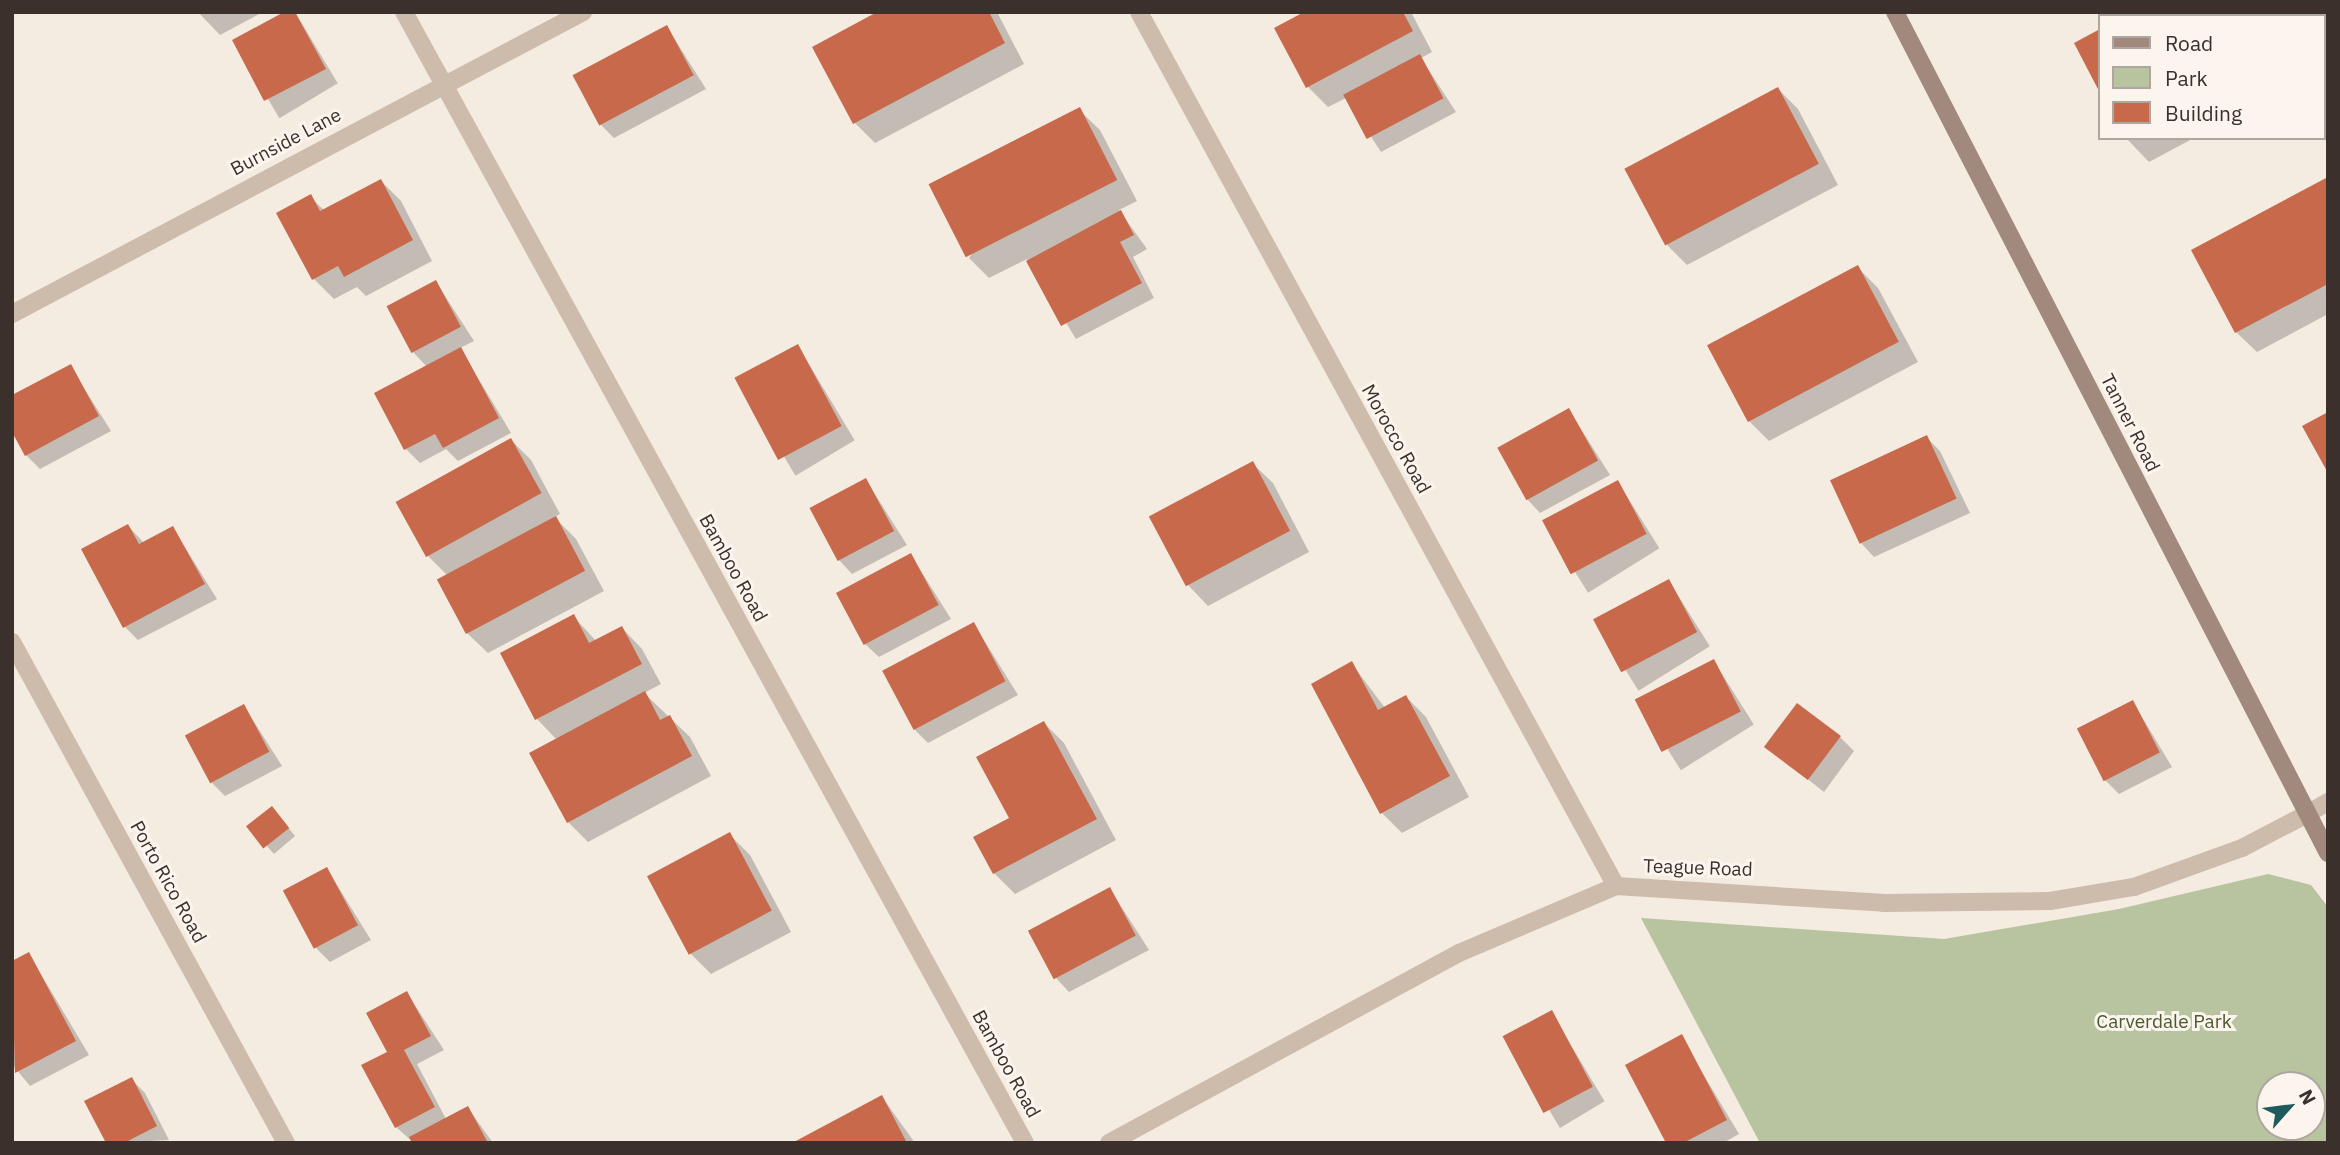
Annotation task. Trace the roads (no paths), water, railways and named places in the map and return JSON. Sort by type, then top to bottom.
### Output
[{"type":"main road","name":"Tanner Road","points":[[1895,12],[2328,853]]},
{"type":"street","name":"Bamboo Road","points":[[404,12],[1025,1143]]},
{"type":"street","name":"Burnside Lane","points":[[12,314],[410,99],[444,87],[583,12]]},
{"type":"street","name":"Morocco Road","points":[[1139,12],[1616,886]]},
{"type":"street","name":"Porto Rico Road","points":[[12,642],[286,1143]]},
{"type":"street","name":"Teague Road","points":[[1109,1143],[1459,953],[1616,886],[1884,903],[2050,901],[2134,887],[2242,848],[2328,802]]},
{"type":"park label","name":"Carverdale Park","points":[[2164,1022]]}]
